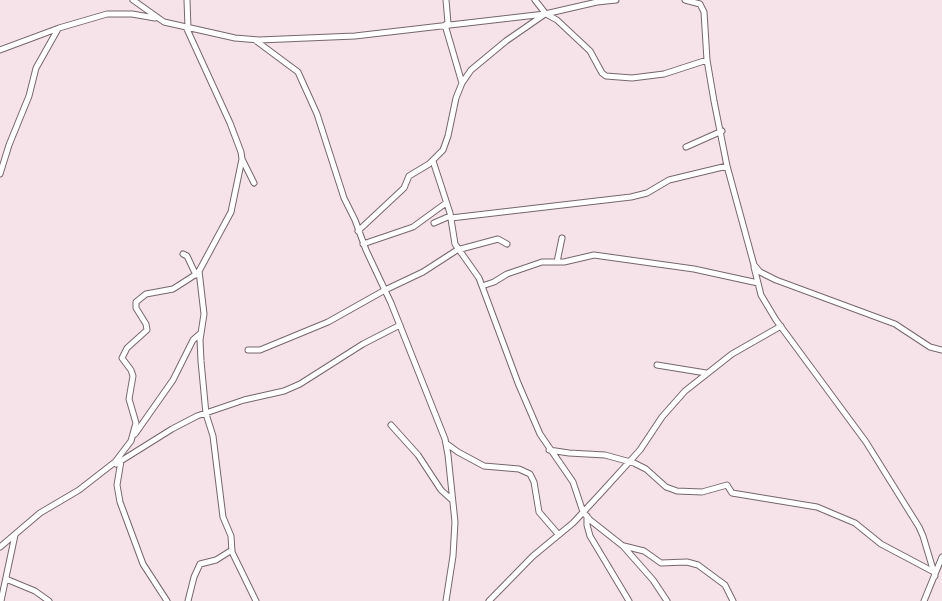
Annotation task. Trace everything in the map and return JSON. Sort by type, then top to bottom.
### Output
[{"type":"street","points":[[133,0],[164,22],[235,38],[255,40],[355,36],[545,14],[616,0]]},
{"type":"street","points":[[187,0],[187,27],[254,183]]},
{"type":"street","points":[[446,0],[448,22],[445,25],[462,83]]},
{"type":"street","points":[[535,0],[545,14],[557,20],[590,51],[606,76],[632,78],[664,74],[707,60]]},
{"type":"street","points":[[685,0],[699,4],[703,8],[707,60],[727,166],[764,301],[876,457],[923,536],[933,573]]},
{"type":"street","points":[[0,50],[59,28],[107,14],[132,14],[157,18]]},
{"type":"street","points":[[358,231],[404,188],[410,175],[433,161],[443,150],[447,142],[456,98],[471,70],[506,41],[545,14]]},
{"type":"street","points":[[0,174],[29,96],[36,68],[59,28]]},
{"type":"street","points":[[255,40],[298,72],[317,114],[343,193],[363,244],[400,325],[446,443],[455,522],[453,556],[446,601]]},
{"type":"street","points":[[686,147],[722,131]]},
{"type":"street","points":[[134,435],[135,420],[129,395],[133,376],[122,358],[127,348],[147,330],[146,322],[136,308],[136,302],[146,294],[173,289],[198,273],[231,212],[242,159]]},
{"type":"street","points":[[433,161],[451,217],[453,240],[457,250],[476,273],[482,286],[489,311],[534,423],[549,450],[573,482],[585,514],[590,536],[629,601]]},
{"type":"street","points":[[434,224],[451,217],[631,198],[647,193],[669,180],[727,166]]},
{"type":"street","points":[[363,244],[413,226],[446,202]]},
{"type":"street","points":[[557,262],[562,238]]},
{"type":"street","points":[[248,350],[260,350],[327,322],[423,272],[457,250],[498,239],[507,244]]},
{"type":"street","points":[[183,254],[187,256],[198,273],[204,314],[201,361],[206,414],[213,436],[220,501],[238,568],[256,601]]},
{"type":"street","points":[[482,286],[507,274],[542,262],[564,262],[584,256],[598,255],[694,269],[758,283]]},
{"type":"street","points":[[754,265],[760,272],[776,280],[895,324],[930,347],[942,350]]},
{"type":"street","points":[[104,471],[172,429],[244,400],[292,388],[363,344],[400,325]]},
{"type":"street","points":[[489,601],[533,556],[585,514],[629,462],[675,401],[706,373],[744,346],[781,327]]},
{"type":"street","points":[[0,547],[40,513],[79,490],[115,462],[173,380],[193,340],[201,333]]},
{"type":"street","points":[[657,365],[706,373]]},
{"type":"street","points":[[391,425],[418,455],[441,490],[452,500]]},
{"type":"street","points":[[446,443],[484,466],[519,469],[528,473],[534,482],[539,512],[558,534]]},
{"type":"street","points":[[549,450],[604,455],[629,462],[646,469],[666,487],[677,491],[702,492],[727,485],[732,493],[817,507],[855,523],[881,544],[933,573]]},
{"type":"street","points":[[121,461],[117,485],[120,502],[143,564],[167,601]]},
{"type":"street","points":[[585,514],[623,546],[653,580],[667,601]]},
{"type":"street","points":[[2,601],[16,534]]},
{"type":"street","points":[[623,546],[644,551],[661,562],[687,562],[698,565],[725,585],[733,601]]},
{"type":"street","points":[[188,601],[199,566],[216,560],[232,550]]},
{"type":"street","points":[[924,601],[933,573],[942,557]]},
{"type":"street","points":[[6,579],[35,591],[49,601]]}]
